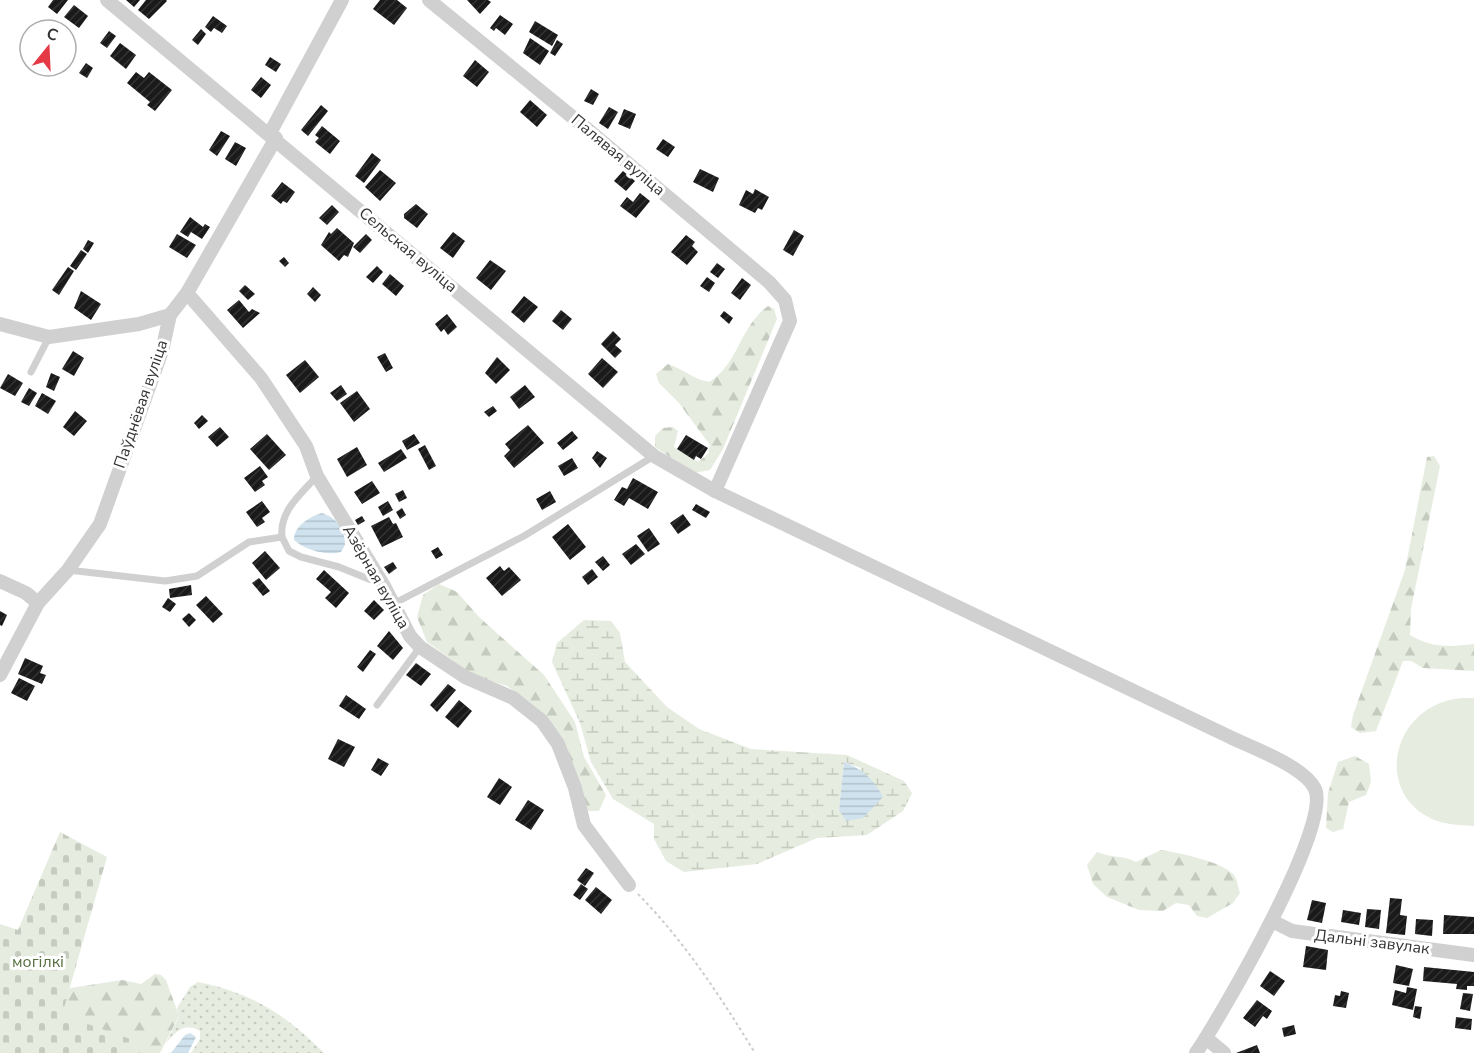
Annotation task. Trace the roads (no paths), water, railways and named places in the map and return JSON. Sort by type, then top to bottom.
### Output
[{"type":"street","name":"Сельская вуліца","points":[[107,0],[273,136],[654,456],[715,490],[1230,737],[1303,776],[1316,792],[1318,805],[1298,865],[1272,921],[1196,1053]]},
{"type":"street","name":"Паўднёвая вуліца","points":[[0,675],[38,603],[68,570],[100,524],[162,351],[170,315],[187,292],[273,136],[342,0]]},
{"type":"street","name":"Палявая вуліца","points":[[429,0],[769,282],[785,300],[790,321],[715,490]]},
{"type":"street","name":"Азёрная вуліца","points":[[187,292],[261,378],[306,446],[317,476],[384,586],[410,636],[420,647],[465,677],[513,698],[542,721],[558,744],[575,788],[584,825],[629,885]]},
{"type":"street","points":[[0,324],[49,337],[139,324],[170,315]]},
{"type":"street","points":[[0,581],[26,593],[38,603]]},
{"type":"street","name":"Дальні завулак","points":[[1272,921],[1292,931],[1474,955]]},
{"type":"street","points":[[1206,1038],[1224,1053]]},
{"type":"lane","points":[[31,372],[49,337]]},
{"type":"lane","points":[[393,604],[524,536],[654,456]]},
{"type":"lane","points":[[317,476],[286,511],[281,525],[282,537],[289,550],[301,557],[339,567],[384,586]]},
{"type":"lane","points":[[68,570],[165,581],[196,576],[249,542],[282,537]]},
{"type":"lane","points":[[376,705],[420,647]]},
{"type":"water","points":[[322,513],[332,518],[342,529],[345,545],[341,552],[316,551],[294,540],[296,531],[303,523]]},
{"type":"water","points":[[844,762],[867,775],[883,797],[863,818],[846,821],[839,810]]},
{"type":"water","points":[[190,1033],[196,1037],[188,1053],[171,1053],[185,1035]]},
{"type":"park label","name":"могілкі","points":[[38,962]]}]
